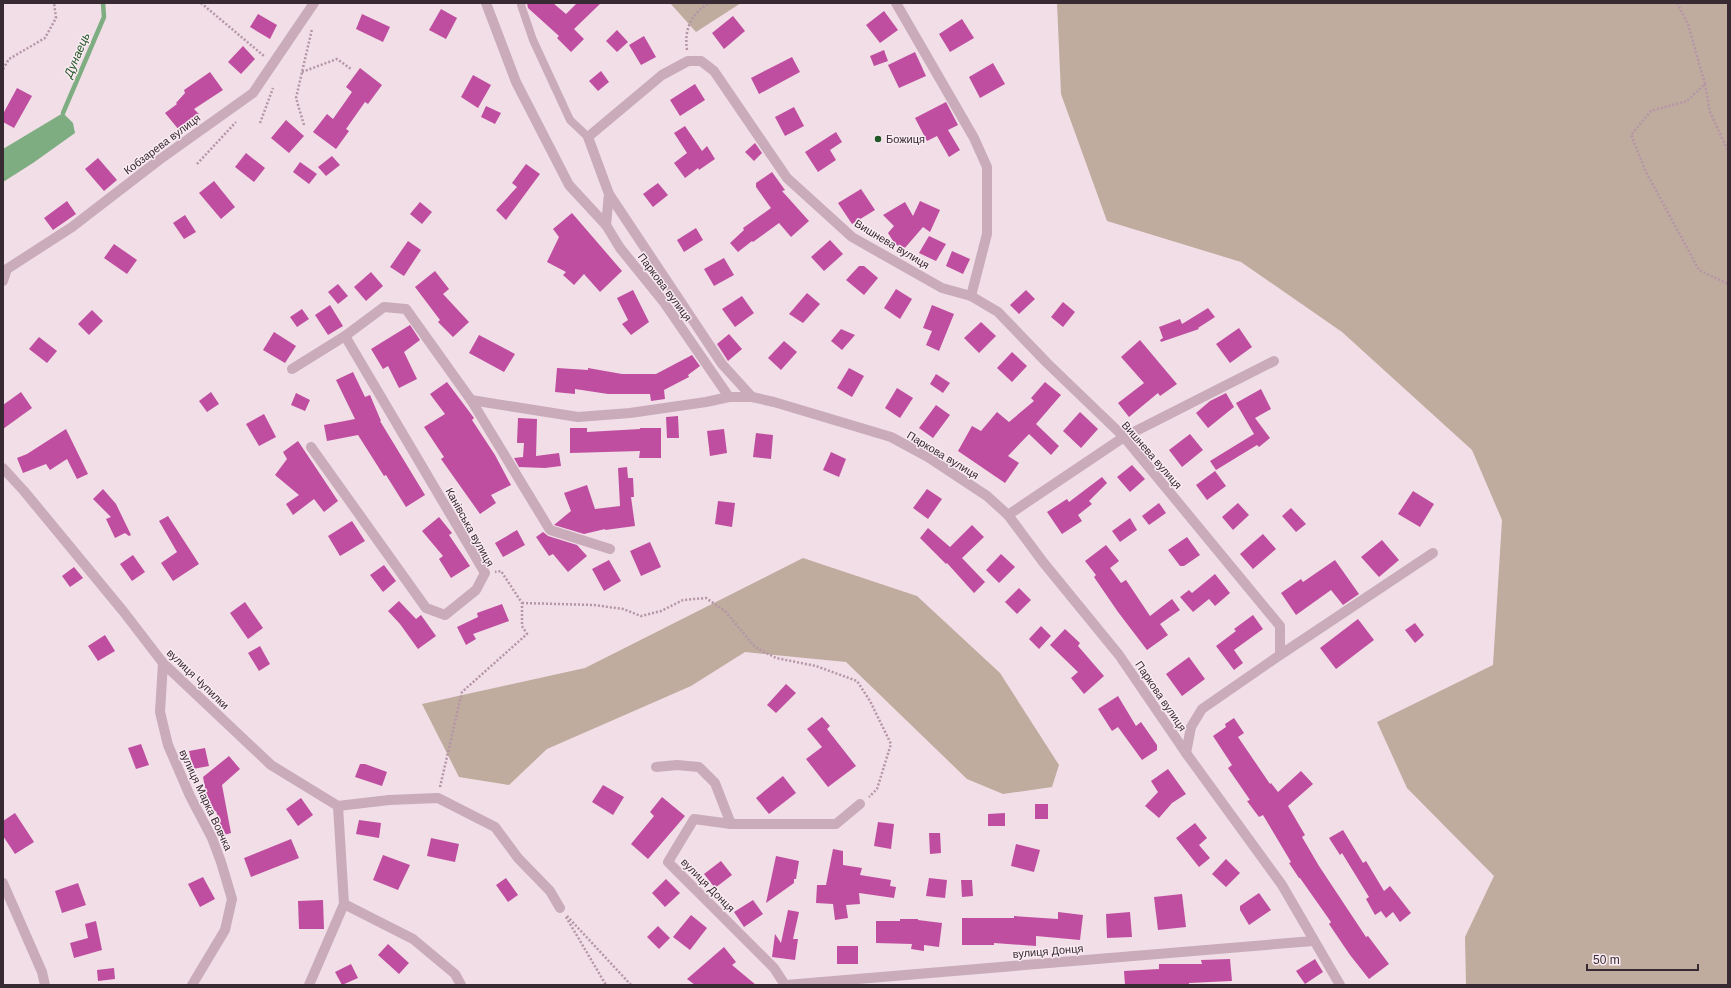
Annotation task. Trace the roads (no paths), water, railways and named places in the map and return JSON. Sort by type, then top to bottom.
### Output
[{"type":"street","name":"Кобзарева вулиця","points":[[3,281],[7,269],[72,227],[159,160],[253,93],[314,3]]},
{"type":"street","name":"Паркова вулиця","points":[[486,3],[516,82],[569,185],[606,225],[620,248],[662,301],[729,397],[752,397],[774,402],[891,437],[928,457],[987,496],[1008,515],[1119,655],[1186,753],[1282,885],[1313,941],[1340,985]]},
{"type":"street","points":[[896,3],[974,138],[987,167],[987,234],[971,296]]},
{"type":"street","name":"Вишнева вулиця","points":[[588,137],[662,75],[688,61],[701,61],[714,71],[787,178],[852,237],[942,288],[971,296],[998,312],[1046,363],[1124,437],[1280,626],[1280,655]]},
{"type":"street","points":[[588,137],[609,194],[722,364],[752,397]]},
{"type":"street","points":[[606,225],[609,194]]},
{"type":"street","points":[[292,369],[345,336],[384,306],[406,309],[471,400],[550,530],[610,549]]},
{"type":"street","name":"Канівська вулиця","points":[[311,447],[426,608],[445,615],[476,590],[485,573],[345,336]]},
{"type":"street","points":[[1008,515],[1124,437],[1274,360]]},
{"type":"street","points":[[471,400],[578,417],[630,413],[706,402],[729,397]]},
{"type":"street","name":"вулиця Чупилки","points":[[3,468],[118,604],[163,663],[271,765],[338,806]]},
{"type":"street","points":[[1186,753],[1191,727],[1202,709],[1433,553]]},
{"type":"street","name":"вулиця Марка Вовчка","points":[[163,663],[160,712],[168,745],[190,796],[212,838],[232,899],[225,930],[192,985]]},
{"type":"street","points":[[656,767],[699,767],[715,783],[731,824]]},
{"type":"street","points":[[309,985],[344,904],[338,806],[389,800],[438,798],[495,827],[518,858],[550,891],[560,908]]},
{"type":"street","name":"вулиця Донця","points":[[860,804],[836,824],[731,824],[694,819],[668,862],[774,968],[785,985],[1313,941]]},
{"type":"street","points":[[3,883],[5,896],[42,972],[45,985]]},
{"type":"street","points":[[344,904],[413,939],[455,974],[461,985]]},
{"type":"lane","points":[[522,3],[521,5],[533,40],[570,120],[588,137]]},
{"type":"waterway","name":"Дунаець","points":[[63,113],[104,17],[103,3]]},
{"type":"place","name":"Божиця","points":[[878,139]]}]
